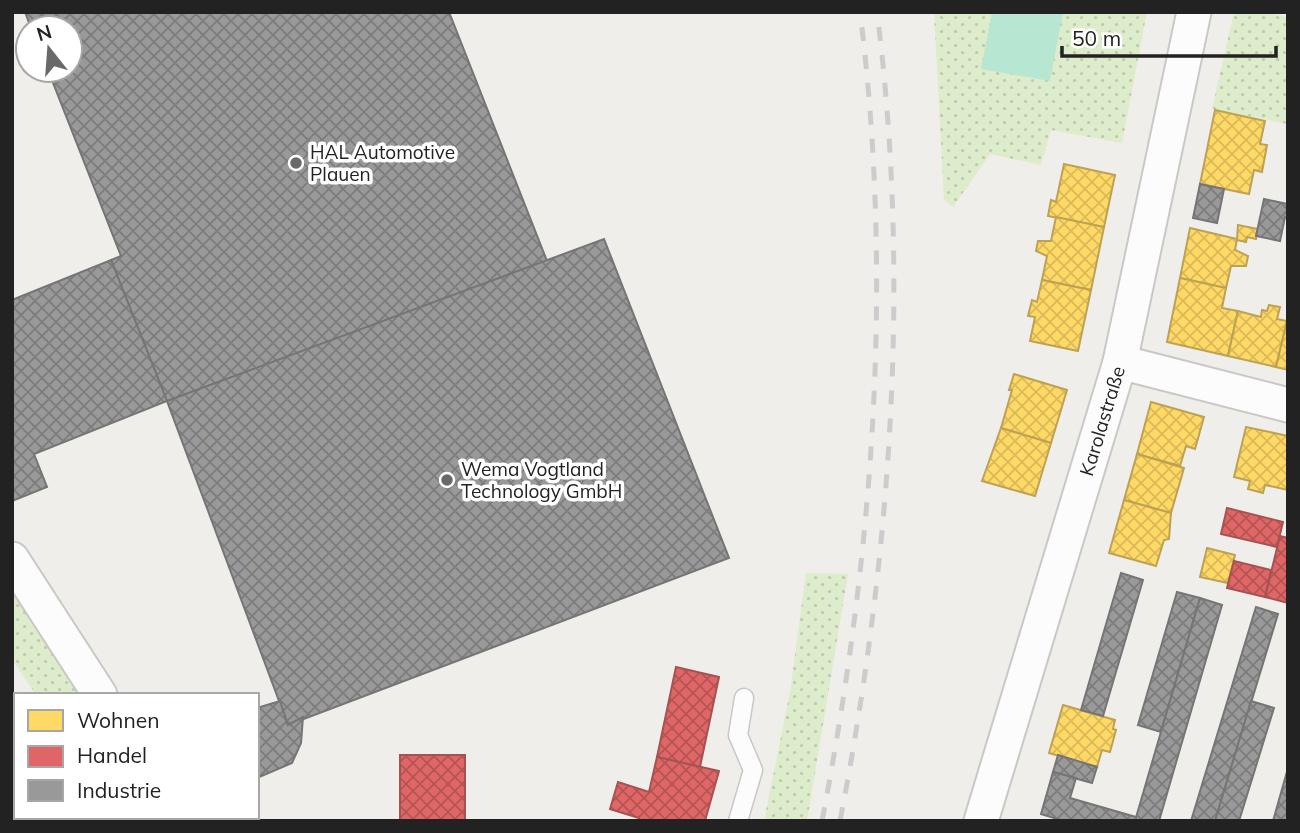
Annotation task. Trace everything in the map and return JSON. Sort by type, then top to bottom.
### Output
[{"type":"street","name":"Karolastraße","points":[[981,821],[1120,362],[1194,12]]},
{"type":"street","points":[[1120,362],[1288,405]]},
{"type":"street","points":[[12,559],[99,693]]},
{"type":"lane","points":[[738,821],[753,770],[738,735],[744,698]]},
{"type":"green space","points":[[934,12],[1147,12],[1122,143],[1051,130],[1041,165],[990,154],[953,207],[944,200]]},
{"type":"green space","points":[[992,12],[1063,12],[1050,81],[981,69]]},
{"type":"green space","points":[[1234,12],[1266,12],[1288,17],[1288,124],[1212,109]]},
{"type":"green space","points":[[806,573],[848,574],[807,821],[764,821],[790,692]]},
{"type":"green space","points":[[12,592],[78,693],[35,693],[12,659]]},
{"type":"building: Wohnen","points":[[1215,110],[1265,121],[1260,144],[1267,145],[1262,172],[1254,170],[1249,194],[1200,184]]},
{"type":"building: Wohnen","points":[[1064,164],[1115,175],[1104,227],[1048,216],[1051,200],[1056,202]]},
{"type":"building: Wohnen","points":[[1056,217],[1104,227],[1091,290],[1042,280],[1047,256],[1036,251],[1038,241],[1051,241]]},
{"type":"building: Wohnen","points":[[1238,225],[1258,229],[1256,239],[1247,237],[1246,242],[1237,240]]},
{"type":"building: Wohnen","points":[[1190,228],[1237,239],[1235,250],[1248,256],[1246,266],[1231,266],[1226,288],[1180,278]]},
{"type":"building: Wohnen","points":[[1180,278],[1226,288],[1222,308],[1238,311],[1228,356],[1167,342]]},
{"type":"building: Wohnen","points":[[1042,280],[1091,290],[1078,351],[1030,341],[1035,317],[1028,316],[1032,300],[1037,302]]},
{"type":"building: Wohnen","points":[[1269,305],[1280,307],[1277,319],[1287,321],[1276,367],[1228,356],[1238,311],[1261,317],[1262,310],[1267,311]]},
{"type":"building: Wohnen","points":[[1288,322],[1288,370],[1276,367]]},
{"type":"building: Wohnen","points":[[1014,374],[1067,390],[1051,443],[1001,428]]},
{"type":"building: Wohnen","points":[[1151,402],[1204,417],[1195,449],[1186,446],[1180,466],[1137,454]]},
{"type":"building: Wohnen","points":[[1246,427],[1288,436],[1288,490],[1265,485],[1263,493],[1248,489],[1250,481],[1234,477]]},
{"type":"building: Wohnen","points":[[1001,428],[1051,443],[1035,496],[982,481]]},
{"type":"building: Wohnen","points":[[1137,454],[1184,468],[1171,513],[1124,500]]},
{"type":"building: Wohnen","points":[[1124,500],[1171,513],[1169,539],[1164,540],[1156,566],[1109,553]]},
{"type":"building: Wohnen","points":[[1207,548],[1235,555],[1228,583],[1200,577]]},
{"type":"building: Wohnen","points":[[1063,705],[1115,720],[1113,729],[1116,730],[1110,752],[1102,750],[1097,767],[1049,753]]},
{"type":"building: Handel","points":[[1227,508],[1283,522],[1277,547],[1221,534]]},
{"type":"building: Handel","points":[[1280,536],[1288,538],[1288,603],[1265,597]]},
{"type":"building: Handel","points":[[1234,561],[1271,570],[1265,597],[1227,588]]},
{"type":"building: Handel","points":[[676,667],[719,677],[700,767],[657,757]]},
{"type":"building: Handel","points":[[400,755],[465,755],[465,821],[400,821]]},
{"type":"building: Handel","points":[[657,757],[719,771],[705,821],[638,821],[639,818],[610,809],[618,782],[649,792]]},
{"type":"building: Industrie","name":"HAL Automotive Plauen","points":[[25,12],[449,12],[547,261],[167,401],[111,260],[121,256],[53,84],[84,84],[84,14]]},
{"type":"building: Industrie","points":[[1200,184],[1224,189],[1217,223],[1193,218]]},
{"type":"building: Industrie","points":[[1264,199],[1288,204],[1288,218],[1285,217],[1280,241],[1256,236]]},
{"type":"building: Industrie","name":"Wema Vogtland Technology GmbH","points":[[604,239],[729,558],[288,725],[167,401]]},
{"type":"building: Industrie","points":[[111,260],[167,401],[34,454],[47,487],[12,501],[12,300]]},
{"type":"building: Industrie","points":[[1121,573],[1143,580],[1103,716],[1081,710]]},
{"type":"building: Industrie","points":[[1177,592],[1200,598],[1161,732],[1138,725]]},
{"type":"building: Industrie","points":[[1200,598],[1222,605],[1159,821],[1135,821]]},
{"type":"building: Industrie","points":[[1256,607],[1278,614],[1215,821],[1191,821]]},
{"type":"building: Industrie","points":[[280,701],[288,725],[303,717],[301,743],[292,763],[259,777],[259,707]]},
{"type":"building: Industrie","points":[[1251,701],[1274,708],[1239,821],[1215,821]]},
{"type":"building: Industrie","points":[[1058,755],[1097,767],[1092,783],[1053,772]]},
{"type":"building: Industrie","points":[[1288,768],[1288,821],[1273,821]]},
{"type":"building: Industrie","points":[[1053,772],[1076,778],[1070,798],[1136,817],[1135,821],[1064,821],[1041,814]]},
{"type":"railway","points":[[822,821],[854,620],[873,418],[876,215],[860,12]]},
{"type":"railway","points":[[840,821],[872,621],[890,418],[894,316],[893,214],[877,12]]},
{"type":"place","name":"HAL Automotive Plauen","points":[[296,163]]},
{"type":"place","name":"Wema Vogtland Technology GmbH","points":[[447,480]]}]
